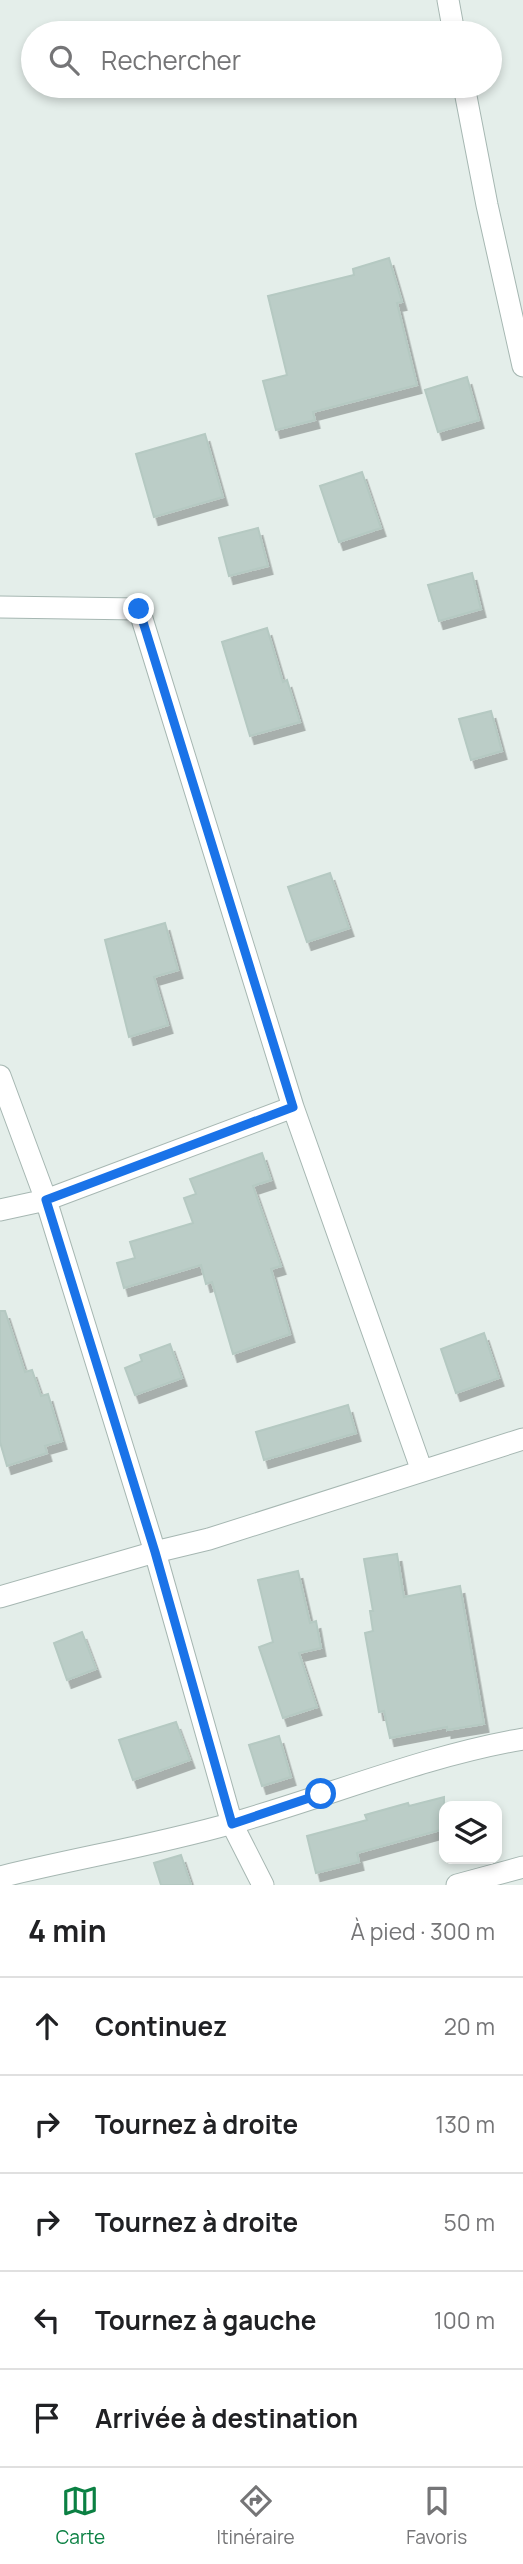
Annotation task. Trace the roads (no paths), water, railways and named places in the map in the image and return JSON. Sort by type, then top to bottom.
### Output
[{"type":"street","points":[[448,0],[452,21]]},
{"type":"street","points":[[466,98],[523,366]]},
{"type":"street","points":[[0,607],[139,609],[293,1107],[422,1471]]},
{"type":"street","points":[[0,1076],[46,1200],[155,1552],[232,1824],[263,1885]]},
{"type":"street","points":[[0,1210],[46,1200],[293,1107]]},
{"type":"street","points":[[0,1597],[209,1539],[523,1439]]},
{"type":"street","points":[[0,1877],[232,1824],[321,1794],[491,1745],[523,1739]]},
{"type":"street","points":[[457,1885],[523,1867]]}]
